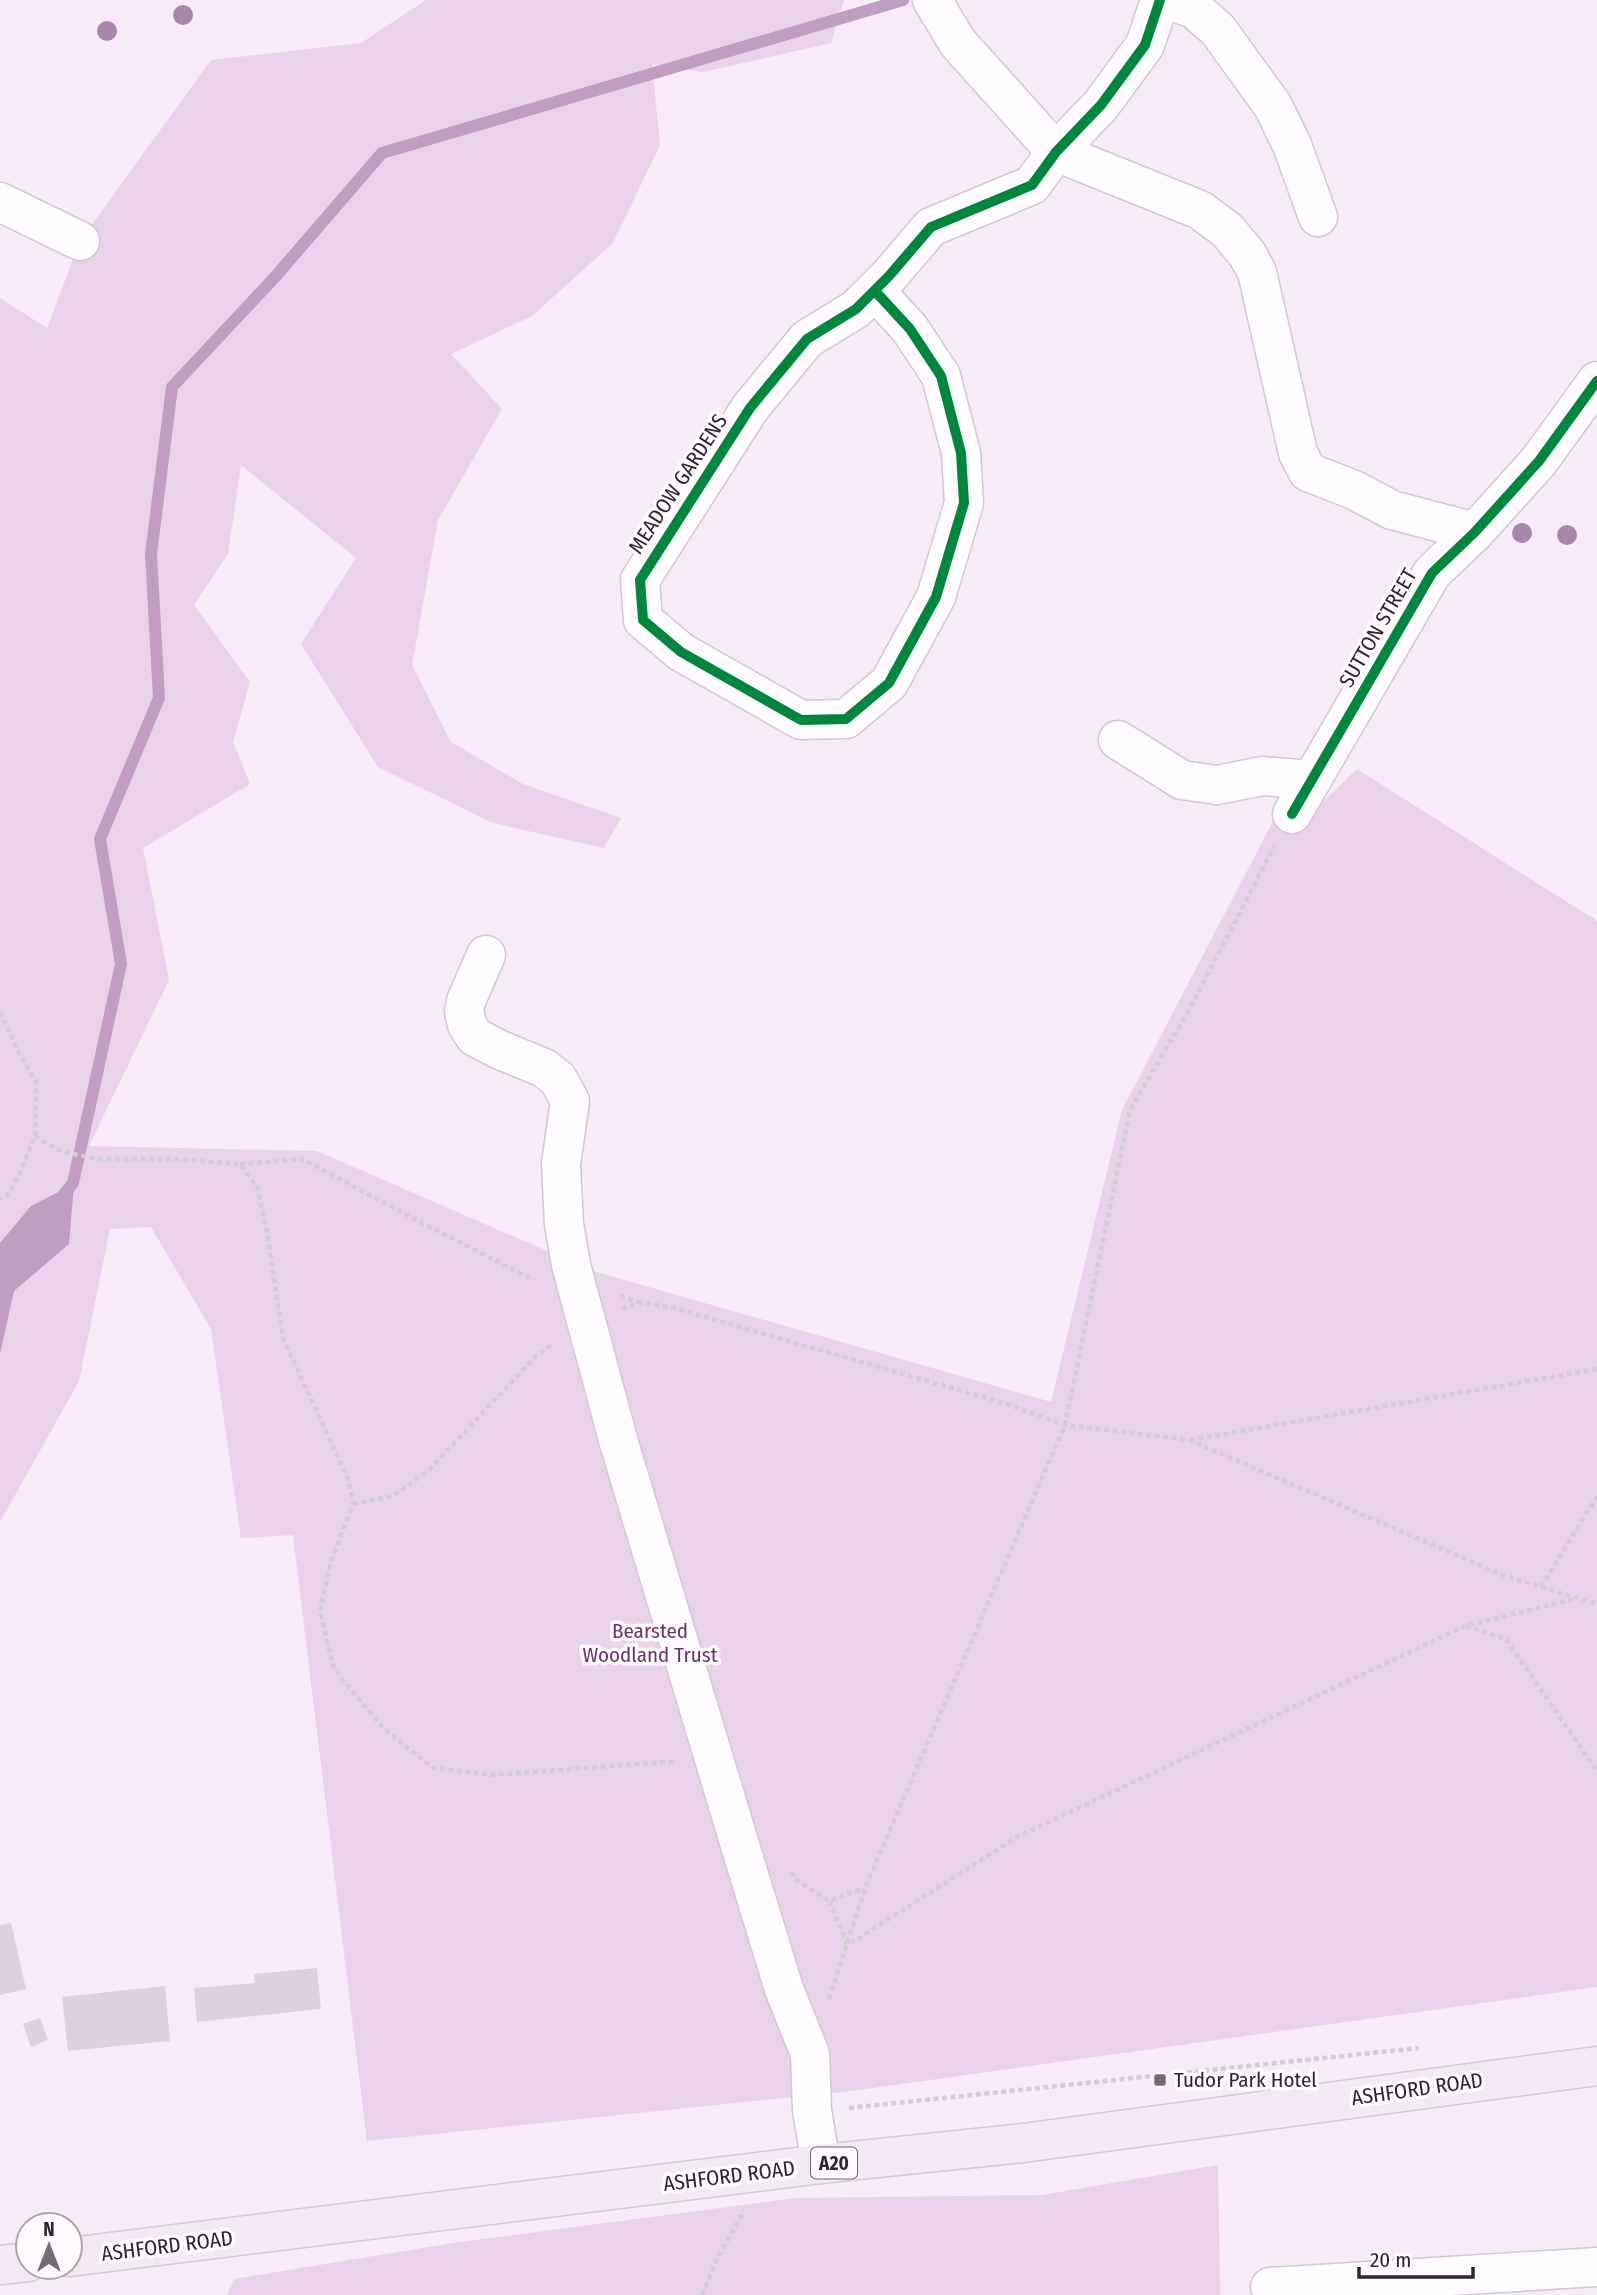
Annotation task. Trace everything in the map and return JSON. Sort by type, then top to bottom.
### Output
[{"type":"main road","name":"ASHFORD ROAD","points":[[84,2256],[821,2164],[1037,2141],[1597,2066]]},
{"type":"street","points":[[932,0],[958,43],[1056,152],[1200,210],[1227,230],[1247,254],[1257,272],[1298,453],[1308,472],[1354,490],[1392,510],[1475,532]]},
{"type":"street","name":"MEADOW GARDENS","points":[[875,291],[910,329],[941,376],[961,453],[964,503],[936,597],[889,683],[846,719],[801,720],[681,652],[643,620],[640,580],[750,408],[807,339],[856,309],[931,227],[1032,186],[1056,152],[1101,106],[1145,44],[1160,0]]},
{"type":"street","points":[[1168,0],[1194,9],[1218,30],[1273,106],[1292,145],[1318,217]]},
{"type":"street","points":[[0,202],[80,241]]},
{"type":"street","name":"SUTTON STREET","points":[[1293,814],[1432,573],[1475,532],[1539,461],[1597,381]]},
{"type":"street","points":[[1118,740],[1182,780],[1217,785],[1262,776],[1312,780]]},
{"type":"street","points":[[486,956],[466,1001],[464,1011],[467,1025],[475,1037],[544,1068],[558,1079],[570,1101],[561,1164],[564,1224],[582,1306],[619,1443],[784,1989],[810,2054],[812,2110],[821,2164]]},
{"type":"street","points":[[1270,2287],[1597,2267]]},
{"type":"path","points":[[810,2054],[865,1888],[1065,1425],[1130,1110],[1189,1010],[1246,898],[1293,814]]},
{"type":"path","points":[[0,1012],[36,1082],[35,1136],[20,1173],[7,1196],[0,1199]]},
{"type":"path","points":[[35,1136],[60,1151],[97,1159],[184,1159],[240,1164],[302,1159],[582,1306],[639,1302]]},
{"type":"path","points":[[240,1164],[257,1186],[267,1232],[283,1338],[349,1481],[353,1504],[330,1564],[320,1611],[334,1669],[383,1728],[433,1768],[494,1775],[649,1762],[715,1760]]},
{"type":"path","points":[[353,1504],[393,1496],[428,1471],[535,1357],[572,1329],[582,1306],[594,1289],[792,1341],[1007,1404],[1065,1425],[1189,1440],[1505,1576],[1597,1604]]},
{"type":"path","points":[[1189,1440],[1597,1369]]},
{"type":"path","points":[[1541,1587],[1597,1496]]},
{"type":"path","points":[[848,1945],[1017,1837],[1465,1626],[1577,1598]]},
{"type":"path","points":[[1465,1626],[1506,1639],[1597,1771]]},
{"type":"path","points":[[789,1867],[795,1879],[829,1901],[848,1945]]},
{"type":"path","points":[[829,1901],[865,1888]]},
{"type":"path","points":[[812,2110],[1425,2047]]},
{"type":"path","points":[[702,2295],[718,2259],[766,2171]]},
{"type":"green space","name":"Bearsted Woodland Trust","points":[[426,0],[844,0],[831,43],[703,72],[652,64],[660,145],[613,243],[532,316],[451,354],[502,409],[438,520],[412,665],[451,742],[523,784],[621,818],[604,848],[493,823],[378,767],[301,644],[356,558],[241,465],[228,554],[194,605],[250,682],[233,742],[250,784],[143,848],[169,980],[89,1146],[317,1151],[593,1271],[1051,1402],[1122,1110],[1281,806],[1305,819],[1357,769],[1597,921],[1597,1987],[851,2091],[367,2141],[293,1535],[241,1538],[211,1329],[151,1227],[110,1229],[79,1381],[0,1522],[0,298],[47,328],[80,241],[211,60],[361,43]]},
{"type":"green space","points":[[1218,2165],[1220,2295],[227,2295],[234,2279],[453,2243],[796,2198],[1042,2195]]},
{"type":"shaded area","points":[[74,1184],[69,1244],[14,1291],[0,1354],[0,1243],[31,1206]]},
{"type":"building","points":[[11,1923],[26,1989],[0,1995],[0,1925]]},
{"type":"building","points":[[317,1968],[321,2009],[197,2022],[194,1988],[255,1983],[254,1974]]},
{"type":"building","points":[[165,1986],[170,2041],[68,2051],[62,1997]]},
{"type":"building","points":[[40,2018],[48,2040],[31,2047],[23,2024]]},
{"type":"waterway","points":[[61,1198],[73,1183],[121,964],[100,839],[159,698],[151,554],[172,387],[275,277],[382,153],[903,0]]},
{"type":"cycle path","points":[[875,291],[910,329],[941,376],[961,453],[964,503],[936,597],[889,683],[846,719],[801,720],[681,652],[643,620],[640,580],[750,408],[807,339],[856,309],[931,227],[1032,185],[1056,152],[1101,105],[1145,45],[1160,0]]},
{"type":"cycle path","points":[[1292,814],[1432,573],[1475,532],[1539,461],[1597,381]]},
{"type":"place","name":"Tudor Park Hotel","points":[[1160,2080]]}]
